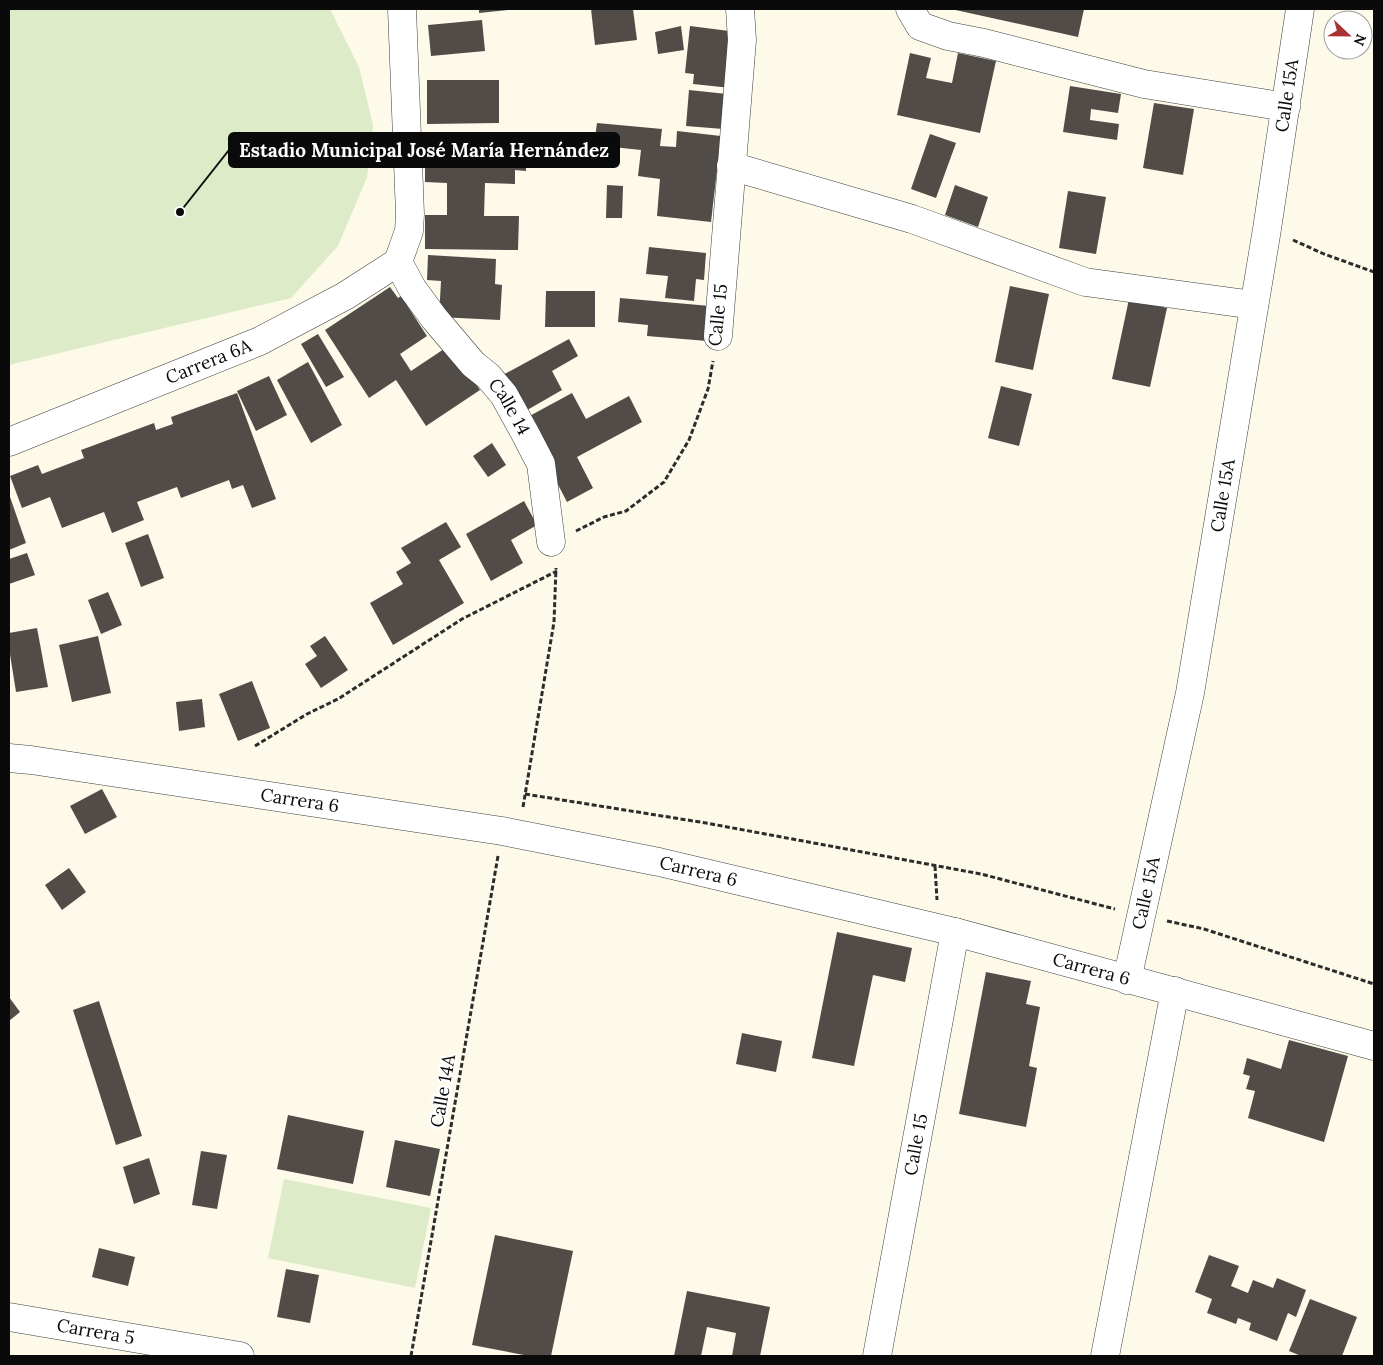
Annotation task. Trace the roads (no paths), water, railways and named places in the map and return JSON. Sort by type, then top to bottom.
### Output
[{"type":"street","points":[[398,262],[409,231],[410,214],[402,9]]},
{"type":"street","name":"Calle 15","points":[[718,336],[742,40],[740,9]]},
{"type":"street","points":[[910,9],[920,26],[948,36],[984,43],[1144,84],[1286,107]]},
{"type":"street","name":"Calle 15A","points":[[1127,980],[1190,693],[1267,229],[1300,9]]},
{"type":"street","points":[[731,166],[912,219],[1085,282],[1254,305]]},
{"type":"street","name":"Carrera 6A","points":[[9,442],[260,341],[345,296],[398,262]]},
{"type":"street","name":"Calle 14","points":[[398,262],[412,288],[434,318],[473,364],[488,376],[504,395],[526,435],[541,464],[551,542]]},
{"type":"street","name":"Carrera 6","points":[[9,758],[510,833],[659,862],[947,930],[1374,1046]]},
{"type":"street","name":"Calle 15","points":[[877,1356],[947,930]]},
{"type":"street","points":[[1105,1356],[1175,991]]},
{"type":"street","name":"Carrera 5","points":[[9,1317],[240,1356]]},
{"type":"place","name":"Estadio Municipal José María Hernández","points":[[180,212]]}]
